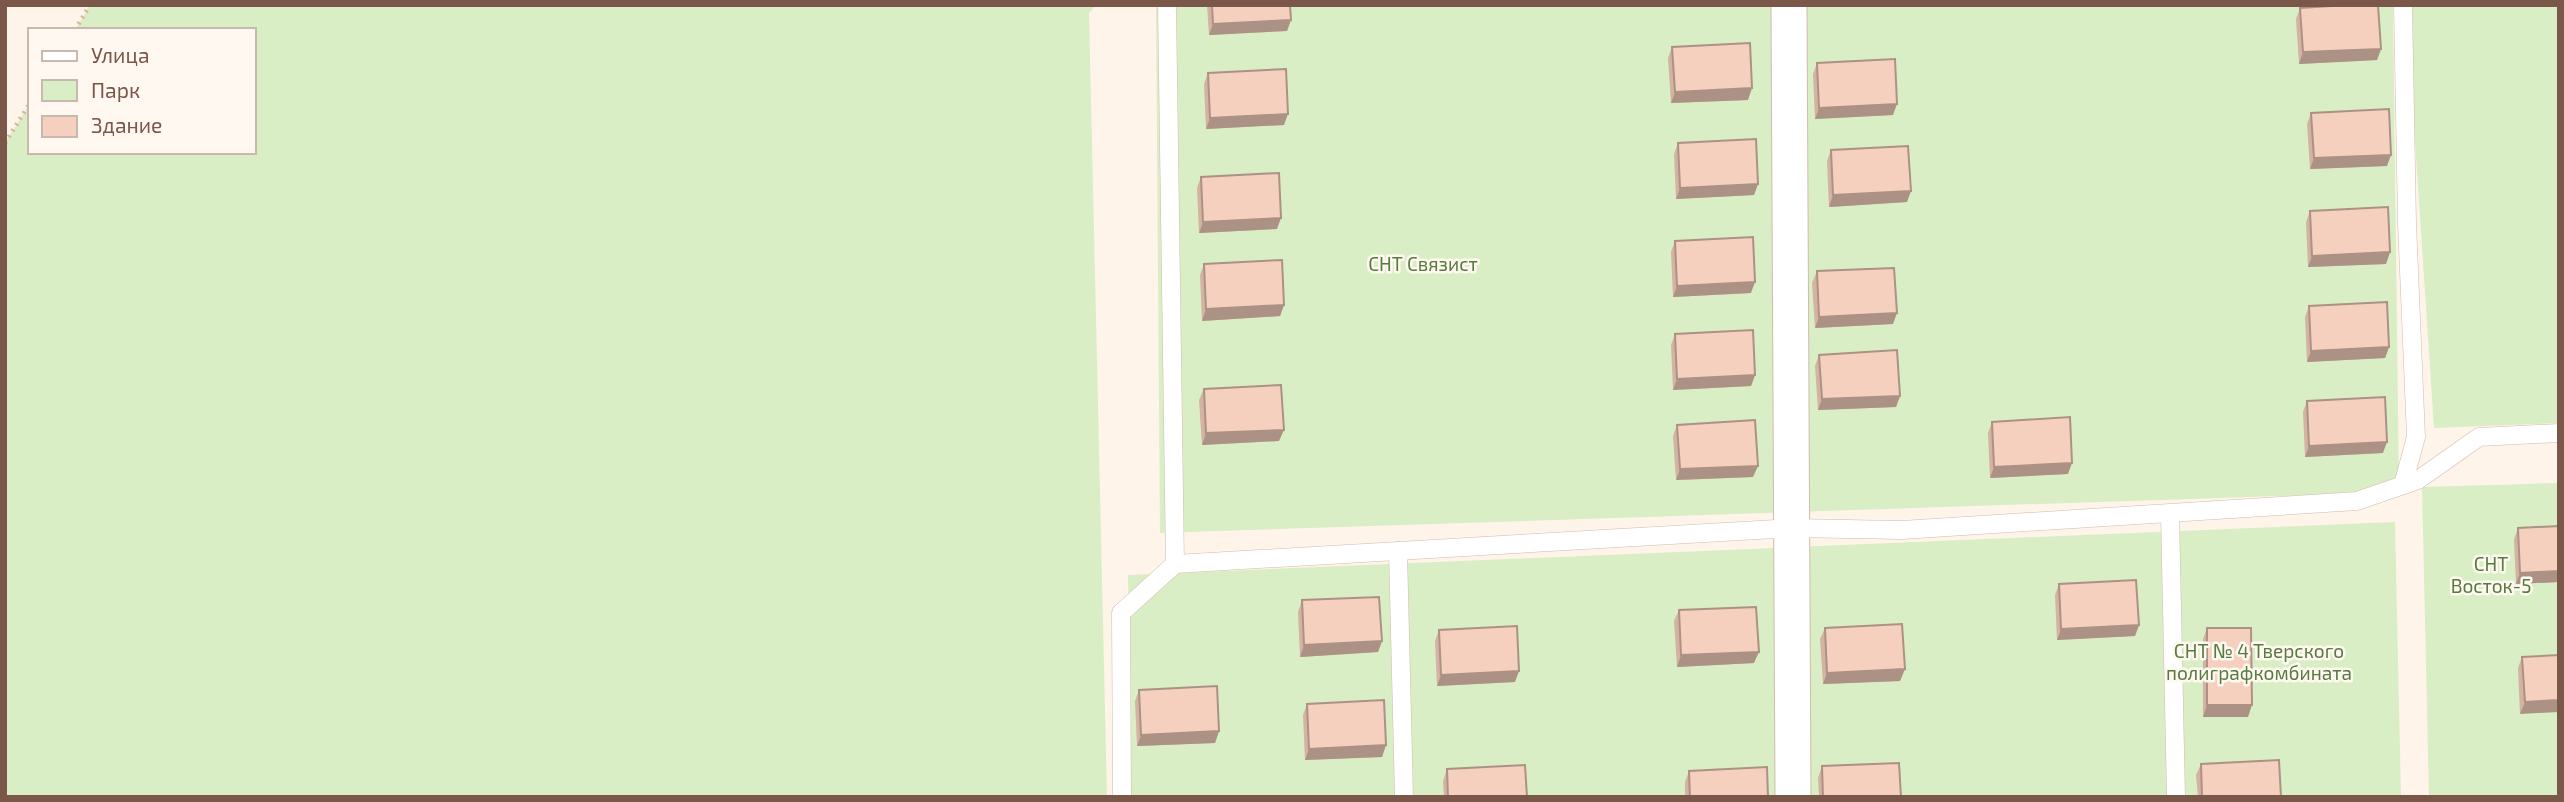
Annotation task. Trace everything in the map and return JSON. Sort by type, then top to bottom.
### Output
[{"type":"street","points":[[1789,5],[1793,797]]},
{"type":"lane","points":[[1167,5],[1175,564]]},
{"type":"lane","points":[[2403,5],[2407,223],[2416,437],[2403,485]]},
{"type":"lane","points":[[1122,797],[1121,613],[1175,564],[1791,528],[1902,530],[2357,501],[2418,480],[2479,437],[2559,433]]},
{"type":"lane","points":[[2170,514],[2176,797]]},
{"type":"lane","points":[[1398,551],[1404,797]]},
{"type":"path","points":[[76,28],[90,5]]},
{"type":"path","points":[[5,143],[28,106]]},
{"type":"green space","points":[[90,5],[1096,5],[1089,13],[1107,797],[5,797],[5,143],[28,106],[28,154],[256,154],[256,28],[76,28]]},
{"type":"green space","name":"СНТ Связист","points":[[1156,5],[2393,5],[2399,492],[1160,533]]},
{"type":"green space","points":[[2406,5],[2559,5],[2559,423],[2434,428]]},
{"type":"green space","name":"СНТ Восток-5","points":[[2559,483],[2559,797],[2429,797],[2422,487]]},
{"type":"green space","name":"СНТ № 4 Тверского полиграфкомбината","points":[[2395,522],[2401,797],[1131,797],[1128,575]]},
{"type":"building","points":[[1212,5],[1290,5],[1291,20],[1213,24]]},
{"type":"building","points":[[2378,5],[2381,49],[2303,52],[2300,8]]},
{"type":"building","points":[[1750,43],[1752,88],[1675,92],[1672,47]]},
{"type":"building","points":[[1895,59],[1897,104],[1819,108],[1817,63]]},
{"type":"building","points":[[1286,69],[1288,114],[1210,118],[1208,73]]},
{"type":"building","points":[[2389,109],[2391,155],[2314,158],[2311,113]]},
{"type":"building","points":[[1756,139],[1758,184],[1680,188],[1678,143]]},
{"type":"building","points":[[1908,146],[1911,191],[1833,195],[1831,150]]},
{"type":"building","points":[[1279,173],[1281,218],[1203,222],[1201,177]]},
{"type":"building","points":[[2388,207],[2390,252],[2312,256],[2310,211]]},
{"type":"building","points":[[1753,237],[1755,282],[1677,286],[1675,241]]},
{"type":"building","points":[[1282,260],[1284,305],[1206,309],[1204,264]]},
{"type":"building","points":[[1894,268],[1897,313],[1819,317],[1817,271]]},
{"type":"building","points":[[2387,302],[2389,347],[2311,351],[2309,306]]},
{"type":"building","points":[[1753,330],[1755,375],[1677,379],[1675,334]]},
{"type":"building","points":[[1897,350],[1900,396],[1822,399],[1819,355]]},
{"type":"building","points":[[1281,385],[1284,430],[1206,433],[1204,389]]},
{"type":"building","points":[[2385,397],[2387,442],[2309,446],[2307,401]]},
{"type":"building","points":[[2070,417],[2072,463],[1994,467],[1992,422]]},
{"type":"building","points":[[1755,420],[1758,466],[1680,469],[1677,425]]},
{"type":"building","points":[[2559,526],[2559,571],[2520,573],[2518,528]]},
{"type":"building","points":[[2136,580],[2139,625],[2061,629],[2059,584]]},
{"type":"building","points":[[1379,597],[1382,641],[1304,645],[1302,600]]},
{"type":"building","points":[[1756,607],[1759,652],[1681,655],[1679,610]]},
{"type":"building","points":[[1902,624],[1905,669],[1827,673],[1825,628]]},
{"type":"building","points":[[1517,626],[1519,671],[1441,675],[1439,630]]},
{"type":"building","points":[[2207,628],[2251,628],[2252,705],[2207,705]]},
{"type":"building","points":[[2559,655],[2559,700],[2525,702],[2522,657]]},
{"type":"building","points":[[1217,686],[1219,731],[1141,735],[1139,690]]},
{"type":"building","points":[[1384,700],[1386,745],[1309,749],[1307,704]]},
{"type":"building","points":[[2279,760],[2281,797],[2202,797],[2201,764]]},
{"type":"building","points":[[1899,763],[1901,797],[1823,797],[1822,766]]},
{"type":"building","points":[[1525,765],[1527,797],[1448,797],[1447,769]]},
{"type":"building","points":[[1767,767],[1768,797],[1690,797],[1689,771]]}]
